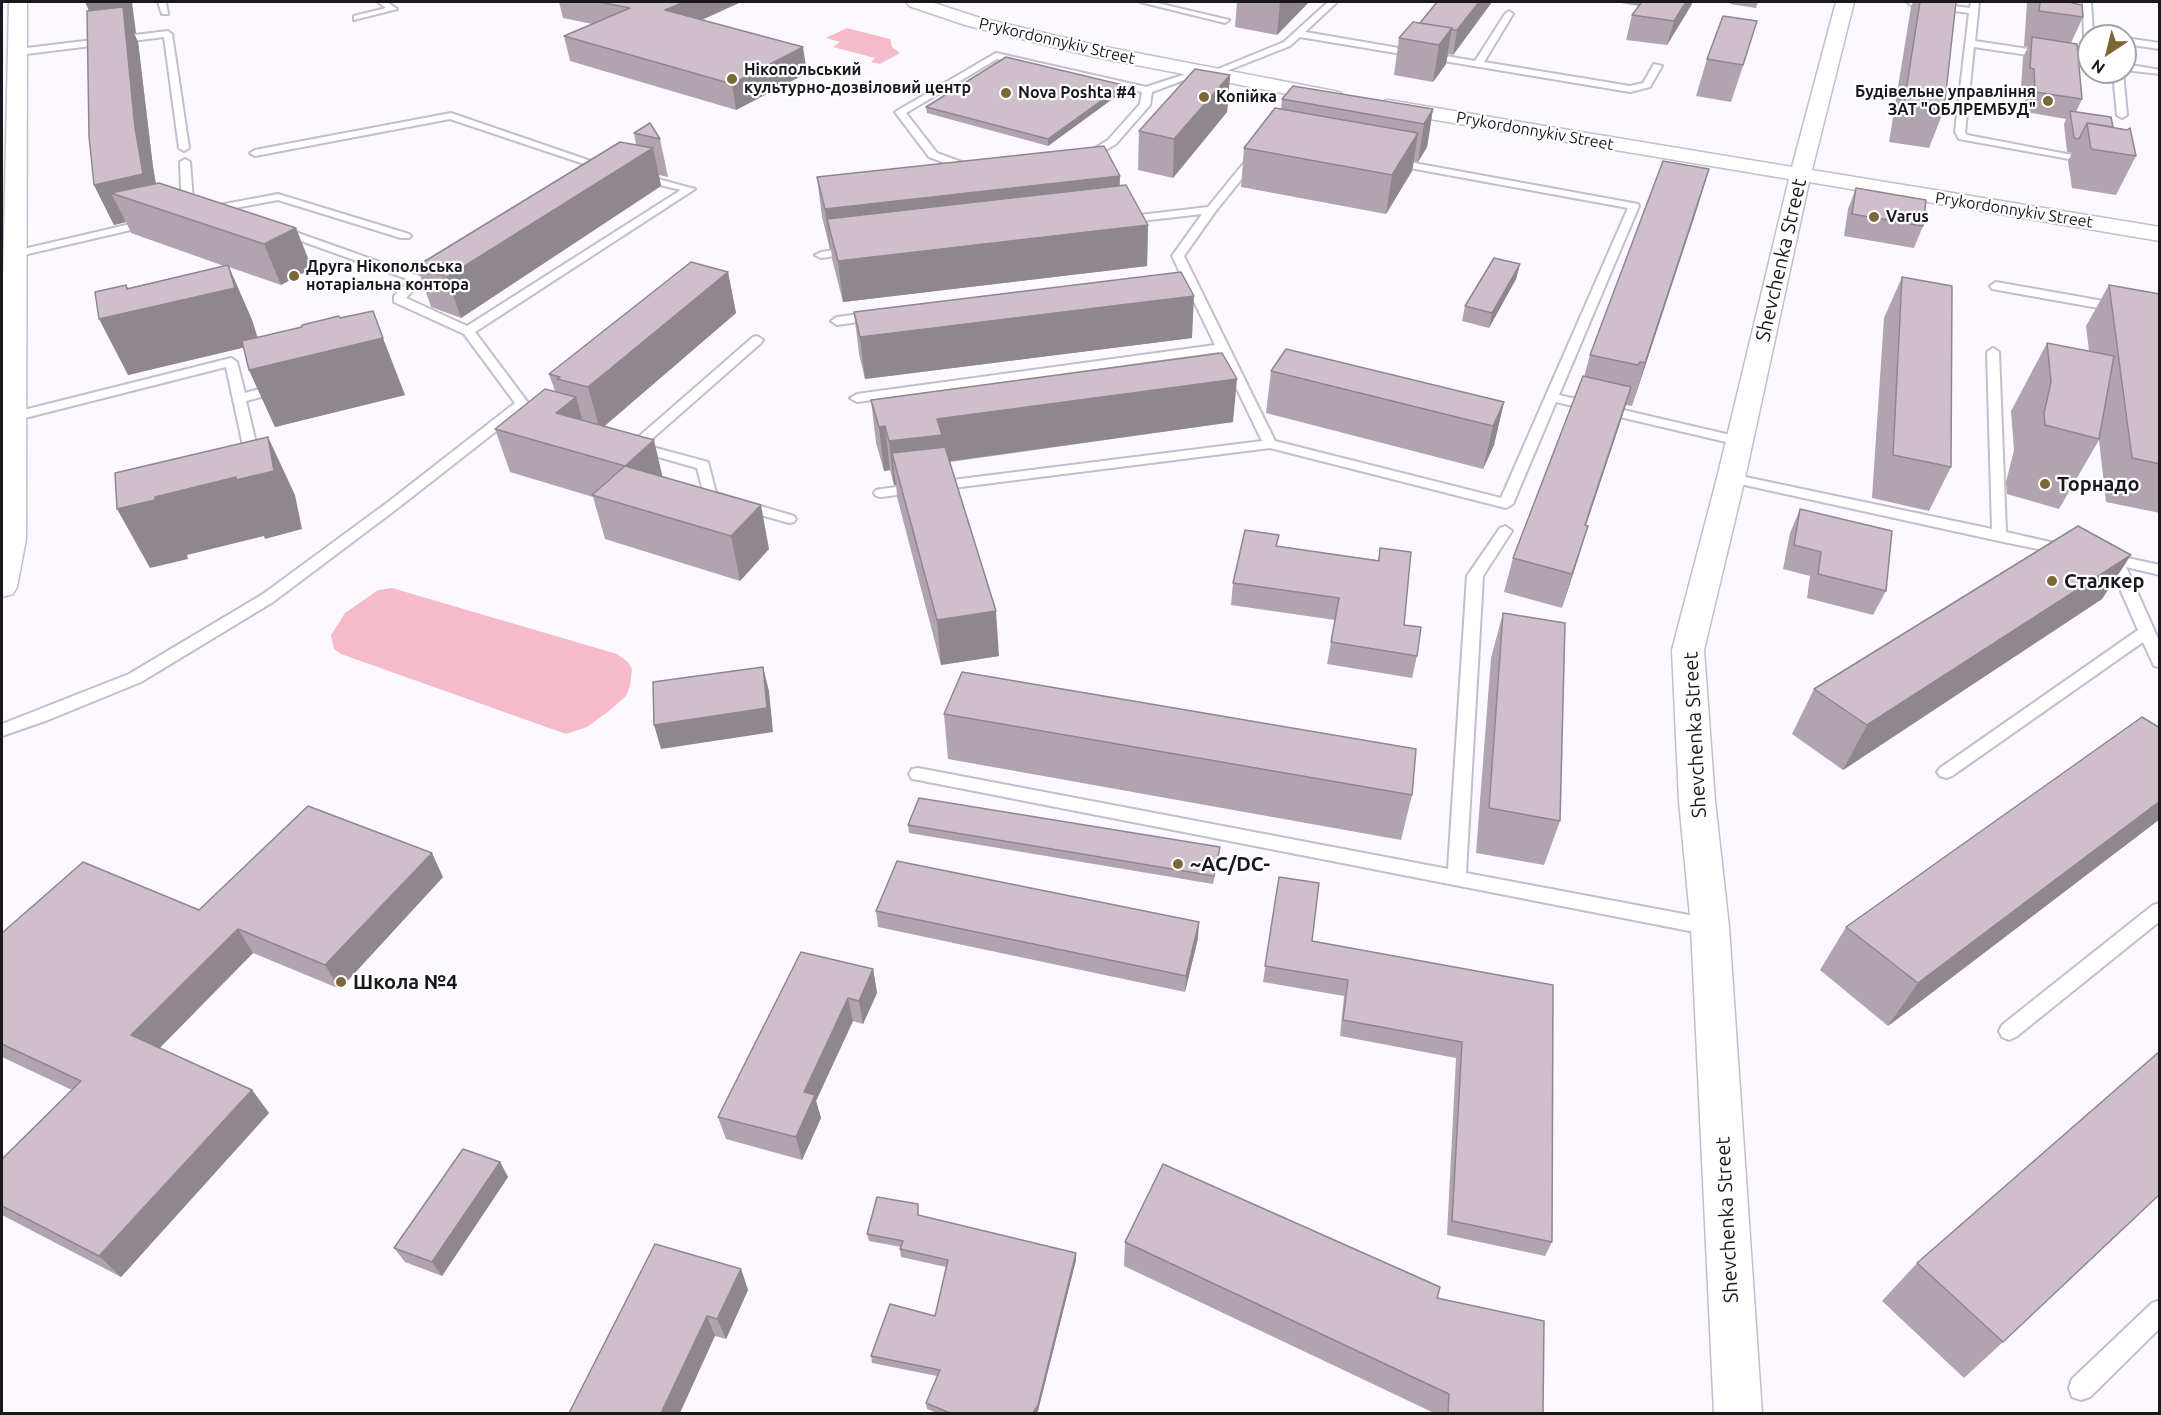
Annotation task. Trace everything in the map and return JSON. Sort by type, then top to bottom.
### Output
[{"type":"main road","points":[[2,587],[11,539],[13,417],[8,300],[15,254],[18,2]]},
{"type":"main road","name":"Prykordonnykiv Street","points":[[915,2],[978,15],[1095,51],[1206,73],[1301,96],[1351,100]]},
{"type":"main road","name":"Shevchenka Street","points":[[1738,1413],[1710,927],[1697,801],[1688,650],[1731,478],[1800,175],[1845,2]]},
{"type":"main road","name":"Prykordonnykiv Street","points":[[1374,104],[2160,234]]},
{"type":"lane","points":[[162,2],[165,12]]},
{"type":"lane","points":[[357,18],[393,9],[382,2]]},
{"type":"lane","points":[[1144,2],[1225,20]]},
{"type":"lane","points":[[984,172],[933,155],[900,112],[996,56],[1147,90],[1206,73],[1287,44],[1333,2]]},
{"type":"lane","points":[[1911,2],[1974,6],[1960,132],[1963,137],[2104,164]]},
{"type":"lane","points":[[2087,2],[2088,24]]},
{"type":"lane","points":[[1478,64],[1509,14]]},
{"type":"lane","points":[[18,52],[168,34],[184,148]]},
{"type":"lane","points":[[1298,34],[1630,88],[1647,85],[1657,66]]},
{"type":"lane","points":[[2137,43],[2160,46]]},
{"type":"lane","points":[[1970,44],[2077,60]]},
{"type":"lane","points":[[2137,69],[2157,72]]},
{"type":"lane","points":[[2119,84],[2122,116]]},
{"type":"lane","points":[[1080,161],[1091,158],[1112,142],[1145,105],[1147,90]]},
{"type":"lane","points":[[255,153],[451,116],[625,174],[652,178],[690,189],[468,331]]},
{"type":"lane","points":[[1261,148],[1211,210],[1178,256],[1184,279],[1223,348],[1270,444]]},
{"type":"lane","points":[[881,494],[1270,444],[1506,504],[1634,206],[1382,160]]},
{"type":"lane","points":[[185,162],[199,212]]},
{"type":"lane","points":[[199,212],[278,197],[405,236]]},
{"type":"lane","points":[[1117,221],[1211,210]]},
{"type":"lane","points":[[199,212],[241,216]]},
{"type":"lane","points":[[15,254],[154,221]]},
{"type":"lane","points":[[2,730],[135,678],[268,598],[393,505],[522,404],[468,331],[398,299],[418,279],[263,224]]},
{"type":"lane","points":[[821,255],[868,249]]},
{"type":"lane","points":[[1996,286],[2160,315]]},
{"type":"lane","points":[[837,321],[884,315]]},
{"type":"lane","points":[[757,340],[630,445],[703,465],[710,496],[789,519]]},
{"type":"lane","points":[[857,398],[1223,348]]},
{"type":"lane","points":[[1993,352],[1999,536]]},
{"type":"lane","points":[[13,417],[231,362],[257,478]]},
{"type":"lane","points":[[239,399],[295,384]]},
{"type":"lane","points":[[1551,397],[1739,441]]},
{"type":"lane","points":[[511,412],[534,418]]},
{"type":"lane","points":[[1731,478],[2160,570]]},
{"type":"lane","points":[[1457,877],[1475,576],[1505,531]]},
{"type":"lane","points":[[2115,560],[2160,662]]},
{"type":"lane","points":[[1946,772],[2147,632]]},
{"type":"lane","points":[[918,774],[1710,927]]},
{"type":"lane","points":[[2009,1031],[2160,910]]},
{"type":"lane","points":[[2081,1388],[2160,1311]]},
{"type":"shaded area","points":[[847,28],[890,39],[892,47],[900,53],[880,64],[871,62],[875,58],[833,47],[840,42],[826,38]]},
{"type":"shaded area","points":[[392,588],[617,654],[628,662],[632,669],[626,696],[587,727],[566,734],[341,654],[334,649],[331,635],[345,613],[378,590]]},
{"type":"building","points":[[599,2],[684,2],[665,10],[803,47],[732,84],[564,36],[630,8]]},
{"type":"building","points":[[1437,2],[1479,2],[1457,30],[1452,30],[1452,28],[1420,23]]},
{"type":"building","points":[[1642,2],[1686,2],[1674,21],[1632,15]]},
{"type":"building","points":[[1920,2],[1956,2],[1944,110],[1904,104]]},
{"type":"building","points":[[2040,2],[2072,2],[2082,5],[2083,17],[2039,11]]},
{"type":"building","points":[[123,7],[135,128],[143,174],[94,185],[89,136],[87,11]]},
{"type":"building","points":[[1723,16],[1757,21],[1743,65],[1707,59]]},
{"type":"building","points":[[1413,22],[1452,28],[1439,45],[1399,38]]},
{"type":"building","points":[[2032,37],[2077,44],[2077,84],[2081,84],[2082,99],[2035,92],[2034,69],[2030,68]]},
{"type":"building","points":[[1006,57],[1123,85],[1048,139],[926,107]]},
{"type":"building","points":[[1195,69],[1230,75],[1174,139],[1139,131]]},
{"type":"building","points":[[1293,86],[1433,109],[1424,124],[1282,99]]},
{"type":"building","points":[[1275,108],[1418,133],[1392,175],[1244,148]]},
{"type":"building","points":[[2070,111],[2111,117],[2113,127],[2087,123],[2079,139],[2074,138]]},
{"type":"building","points":[[650,123],[660,139],[634,133]]},
{"type":"building","points":[[2087,123],[2127,130],[2130,128],[2136,156],[2091,149]]},
{"type":"building","points":[[620,142],[653,148],[447,277],[417,266]]},
{"type":"building","points":[[1104,146],[1120,176],[825,209],[817,177]]},
{"type":"building","points":[[1663,161],[1709,169],[1645,363],[1640,362],[1638,365],[1590,355]]},
{"type":"building","points":[[159,183],[296,228],[264,244],[111,193]]},
{"type":"building","points":[[1126,185],[1148,225],[838,261],[827,219]]},
{"type":"building","points":[[1856,188],[1926,200],[1923,226],[1852,214]]},
{"type":"building","points":[[1494,258],[1520,264],[1492,313],[1465,306]]},
{"type":"building","points":[[691,262],[728,272],[588,387],[557,379],[560,377],[549,374]]},
{"type":"building","points":[[228,265],[235,288],[99,319],[95,292],[126,285],[127,289]]},
{"type":"building","points":[[1181,272],[1194,296],[860,337],[854,312]]},
{"type":"building","points":[[1902,277],[1952,286],[1951,467],[1893,455]]},
{"type":"building","points":[[2109,285],[2160,294],[2160,464],[2132,458]]},
{"type":"building","points":[[373,311],[383,338],[249,370],[242,341],[339,316],[340,318]]},
{"type":"building","points":[[2047,343],[2114,356],[2099,439],[2045,425],[2044,413],[2051,382]]},
{"type":"building","points":[[1286,349],[1504,402],[1493,426],[1271,371]]},
{"type":"building","points":[[1222,353],[1237,379],[937,419],[942,435],[889,441],[885,426],[879,427],[871,400]]},
{"type":"building","points":[[1583,376],[1631,387],[1585,525],[1588,526],[1572,574],[1513,558]]},
{"type":"building","points":[[545,389],[576,397],[556,413],[654,440],[625,466],[495,429]]},
{"type":"building","points":[[268,437],[274,471],[236,480],[236,477],[117,509],[115,473]]},
{"type":"building","points":[[945,447],[996,611],[937,620],[892,453]]},
{"type":"building","points":[[625,466],[761,505],[731,536],[592,495]]},
{"type":"building","points":[[1800,509],[1892,531],[1886,591],[1818,574],[1821,552],[1794,545]]},
{"type":"building","points":[[2078,526],[2131,555],[1867,725],[1814,689]]},
{"type":"building","points":[[1245,530],[1279,535],[1276,546],[1379,561],[1380,548],[1411,552],[1404,625],[1421,627],[1417,656],[1331,642],[1339,598],[1233,583]]},
{"type":"building","points":[[1503,613],[1565,623],[1560,821],[1489,808]]},
{"type":"building","points":[[763,667],[767,708],[654,725],[653,682]]},
{"type":"building","points":[[962,672],[1416,749],[1412,795],[944,714]]},
{"type":"building","points":[[2142,717],[2160,728],[2160,801],[1918,983],[1846,927]]},
{"type":"building","points":[[919,798],[1220,847],[1214,876],[908,825]]},
{"type":"building","points":[[308,806],[432,853],[325,965],[238,929],[131,1035],[252,1090],[99,1256],[2,1206],[2,1159],[81,1081],[2,1044],[2,933],[83,862],[199,910]]},
{"type":"building","points":[[897,861],[1199,922],[1186,976],[876,911]]},
{"type":"building","points":[[1279,877],[1319,883],[1312,941],[1553,985],[1552,1242],[1452,1221],[1462,1042],[1343,1020],[1348,980],[1265,966]]},
{"type":"building","points":[[801,952],[873,969],[859,1001],[848,998],[804,1092],[815,1095],[796,1137],[718,1117]]},
{"type":"building","points":[[2160,1051],[2160,1194],[2003,1342],[1917,1263]]},
{"type":"building","points":[[463,1149],[500,1162],[432,1262],[394,1248]]},
{"type":"building","points":[[1163,1164],[1440,1287],[1437,1298],[1544,1321],[1543,1413],[1448,1413],[1449,1394],[1125,1242]]},
{"type":"building","points":[[877,1197],[918,1204],[918,1215],[1076,1253],[1038,1405],[1033,1413],[950,1413],[926,1403],[940,1370],[871,1356],[890,1304],[935,1316],[948,1260],[900,1249],[903,1241],[867,1234]]},
{"type":"building","points":[[655,1244],[741,1269],[717,1319],[707,1316],[661,1413],[569,1413]]},
{"type":"place","name":"Нікопольський культурно-дозвіловий центр","points":[[732,79]]},
{"type":"place","name":"Nova Poshta #4","points":[[1006,93]]},
{"type":"place","name":"Копійка","points":[[1204,97]]},
{"type":"place","name":"Будівельне управління ЗАТ \"ОБЛРЕМБУД\"","points":[[2048,101]]},
{"type":"place","name":"Varus","points":[[1874,217]]},
{"type":"place","name":"Друга Нікопольська нотаріальна контора","points":[[294,276]]},
{"type":"place","name":"Торнадо","points":[[2045,484]]},
{"type":"place","name":"Сталкер","points":[[2052,581]]},
{"type":"place","name":"~AC/DC-","points":[[1178,864]]},
{"type":"place","name":"Школа №4","points":[[341,982]]}]
